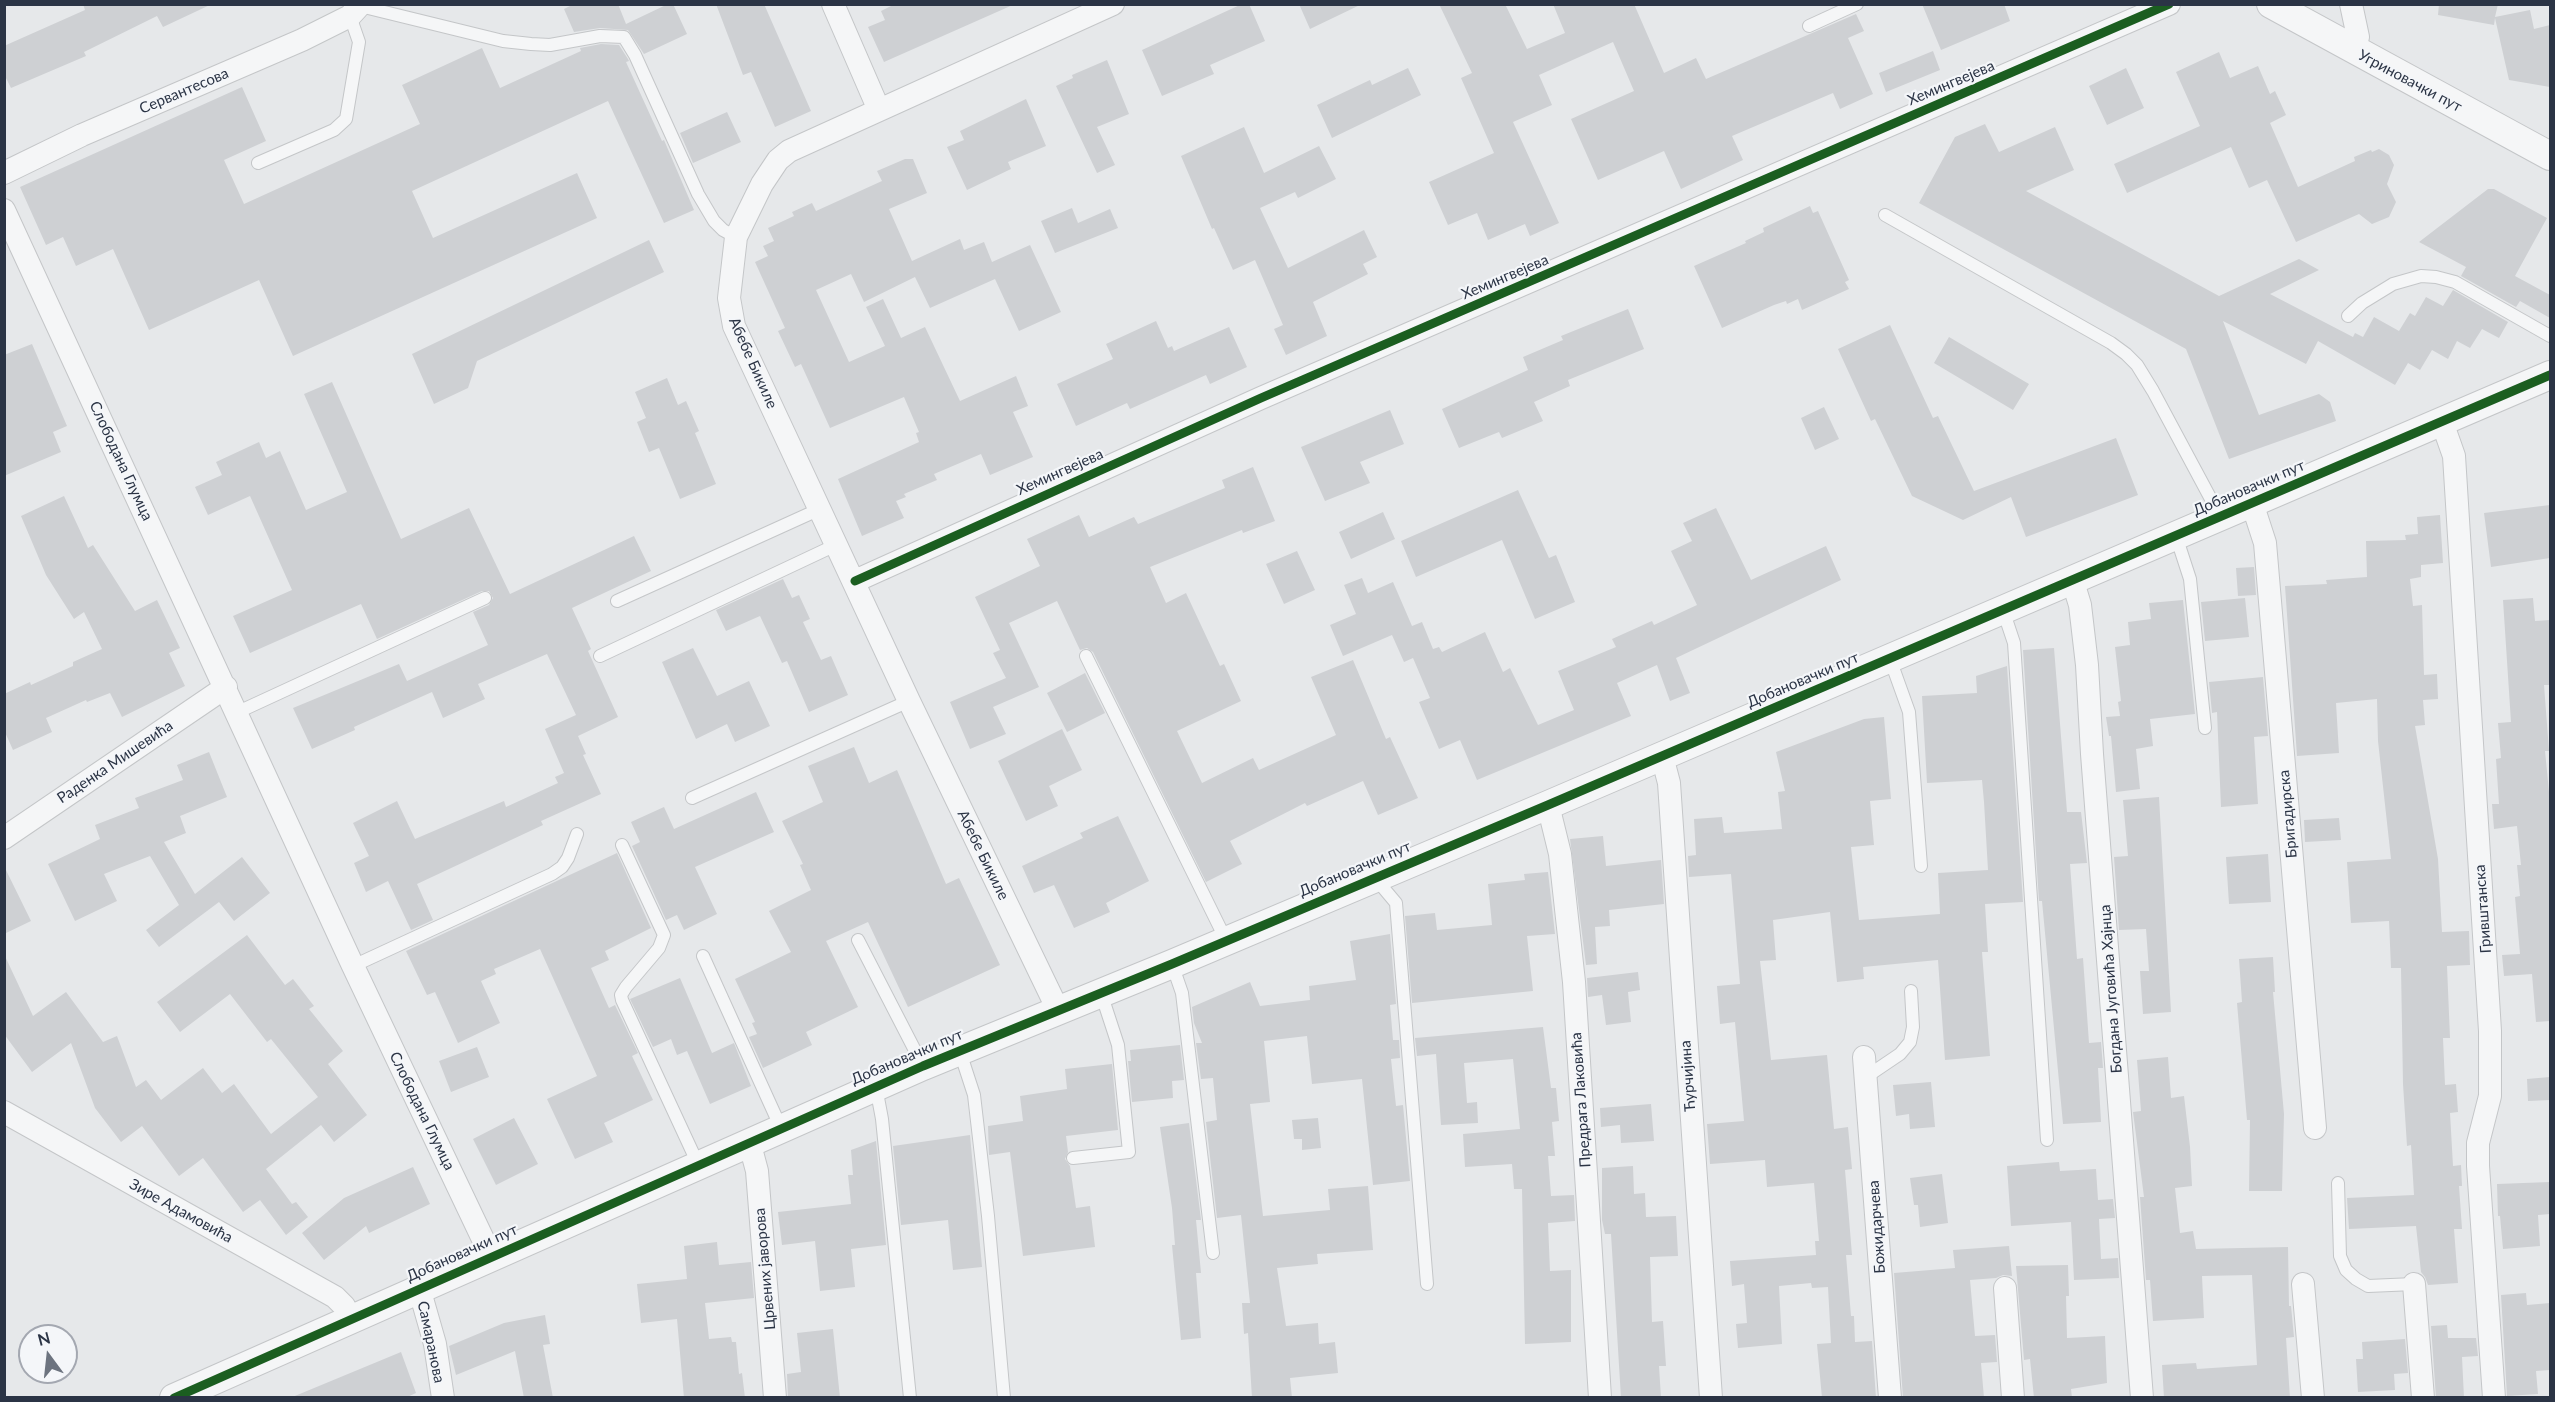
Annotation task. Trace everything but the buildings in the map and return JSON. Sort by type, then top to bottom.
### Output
[{"type":"street","points":[[832,4],[879,110]]},
{"type":"street","name":"Абебе Бикиле","points":[[1058,1010],[909,701],[838,544],[734,326],[729,298],[736,237],[750,206],[778,160],[805,143],[1113,4]]},
{"type":"street","name":"Хемингвејева","points":[[855,581],[1261,398],[2169,4]]},
{"type":"street","name":"Угриновачки пут","points":[[2271,4],[2353,51],[2550,156]]},
{"type":"street","points":[[2351,4],[2358,37],[2353,51]]},
{"type":"street","name":"Сервантесова","points":[[4,173],[62,144],[303,40],[359,8]]},
{"type":"street","name":"Слободана Глумца","points":[[4,210],[238,712],[353,966],[491,1256]]},
{"type":"street","name":"Добановачки пут","points":[[174,1398],[749,1141],[959,1050],[1172,964],[1548,805],[2073,582],[2550,375]]},
{"type":"street","name":"Гривштанска","points":[[2442,422],[2454,456],[2488,1000],[2490,1096],[2478,1143],[2478,1166],[2494,1398]]},
{"type":"street","name":"Бригадирска","points":[[2252,503],[2265,543],[2315,1128]]},
{"type":"street","name":"Богдана Југовића Хајнца","points":[[2073,582],[2080,605],[2087,665],[2142,1398]]},
{"type":"street","name":"Раденка Мишевића","points":[[4,838],[226,687]]},
{"type":"street","name":"Ћурчијина","points":[[1662,756],[1669,783],[1711,1398]]},
{"type":"street","name":"Предрага Лаковића","points":[[1548,805],[1560,854],[1574,982],[1600,1398]]},
{"type":"street","name":"Божидарчева","points":[[1865,1067],[1890,1398]]},
{"type":"street","name":"Зире Адамовића","points":[[4,1112],[329,1293],[344,1306],[351,1318]]},
{"type":"street","name":"Црвених јаворова","points":[[749,1141],[757,1171],[775,1398]]},
{"type":"street","points":[[2303,1284],[2313,1398]]},
{"type":"street","points":[[2414,1284],[2423,1398]]},
{"type":"street","name":"Самаранова","points":[[419,1288],[435,1344],[443,1398]]},
{"type":"street","points":[[2005,1288],[2013,1398]]},
{"type":"lane","points":[[1809,26],[1857,4]]},
{"type":"lane","points":[[258,163],[334,130],[346,119],[359,42],[359,8],[503,41],[550,45],[600,36],[624,37],[635,55],[698,194],[714,221],[723,230],[736,237]]},
{"type":"lane","points":[[1885,215],[2111,343],[2126,354],[2137,365],[2153,391],[2221,517]]},
{"type":"lane","points":[[2348,316],[2362,303],[2393,284],[2421,276],[2436,277],[2455,282],[2550,336]]},
{"type":"lane","points":[[617,601],[820,509]]},
{"type":"lane","points":[[2176,536],[2190,579],[2205,728]]},
{"type":"lane","points":[[600,656],[838,544]]},
{"type":"lane","points":[[238,712],[485,598]]},
{"type":"lane","points":[[2003,610],[2014,643],[2047,1140]]},
{"type":"lane","points":[[1086,656],[1226,940]]},
{"type":"lane","points":[[1890,659],[1909,712],[1921,866]]},
{"type":"lane","points":[[692,798],[909,701]]},
{"type":"lane","points":[[353,966],[552,874],[562,867],[568,858],[577,834]]},
{"type":"lane","points":[[622,845],[664,935],[659,948],[626,987],[621,995],[622,1000],[698,1164]]},
{"type":"lane","points":[[1375,878],[1396,903],[1427,1284]]},
{"type":"lane","points":[[858,940],[923,1066]]},
{"type":"lane","points":[[704,956],[781,1128]]},
{"type":"lane","points":[[1172,964],[1182,993],[1213,1253]]},
{"type":"lane","points":[[1865,1067],[1900,1054],[1910,1042],[1913,1027],[1911,991]]},
{"type":"lane","points":[[1073,1158],[1129,1152],[1118,1045],[1101,993]]},
{"type":"lane","points":[[959,1050],[974,1095],[988,1216],[1004,1398]]},
{"type":"lane","points":[[876,1086],[882,1119],[910,1398]]},
{"type":"lane","points":[[2338,1183],[2340,1256],[2346,1270],[2356,1280],[2368,1286],[2414,1284]]},
{"type":"cycle path","points":[[855,581],[1261,398],[2169,4]]},
{"type":"cycle path","points":[[174,1398],[923,1066],[1172,964],[1548,805],[2550,375]]}]
